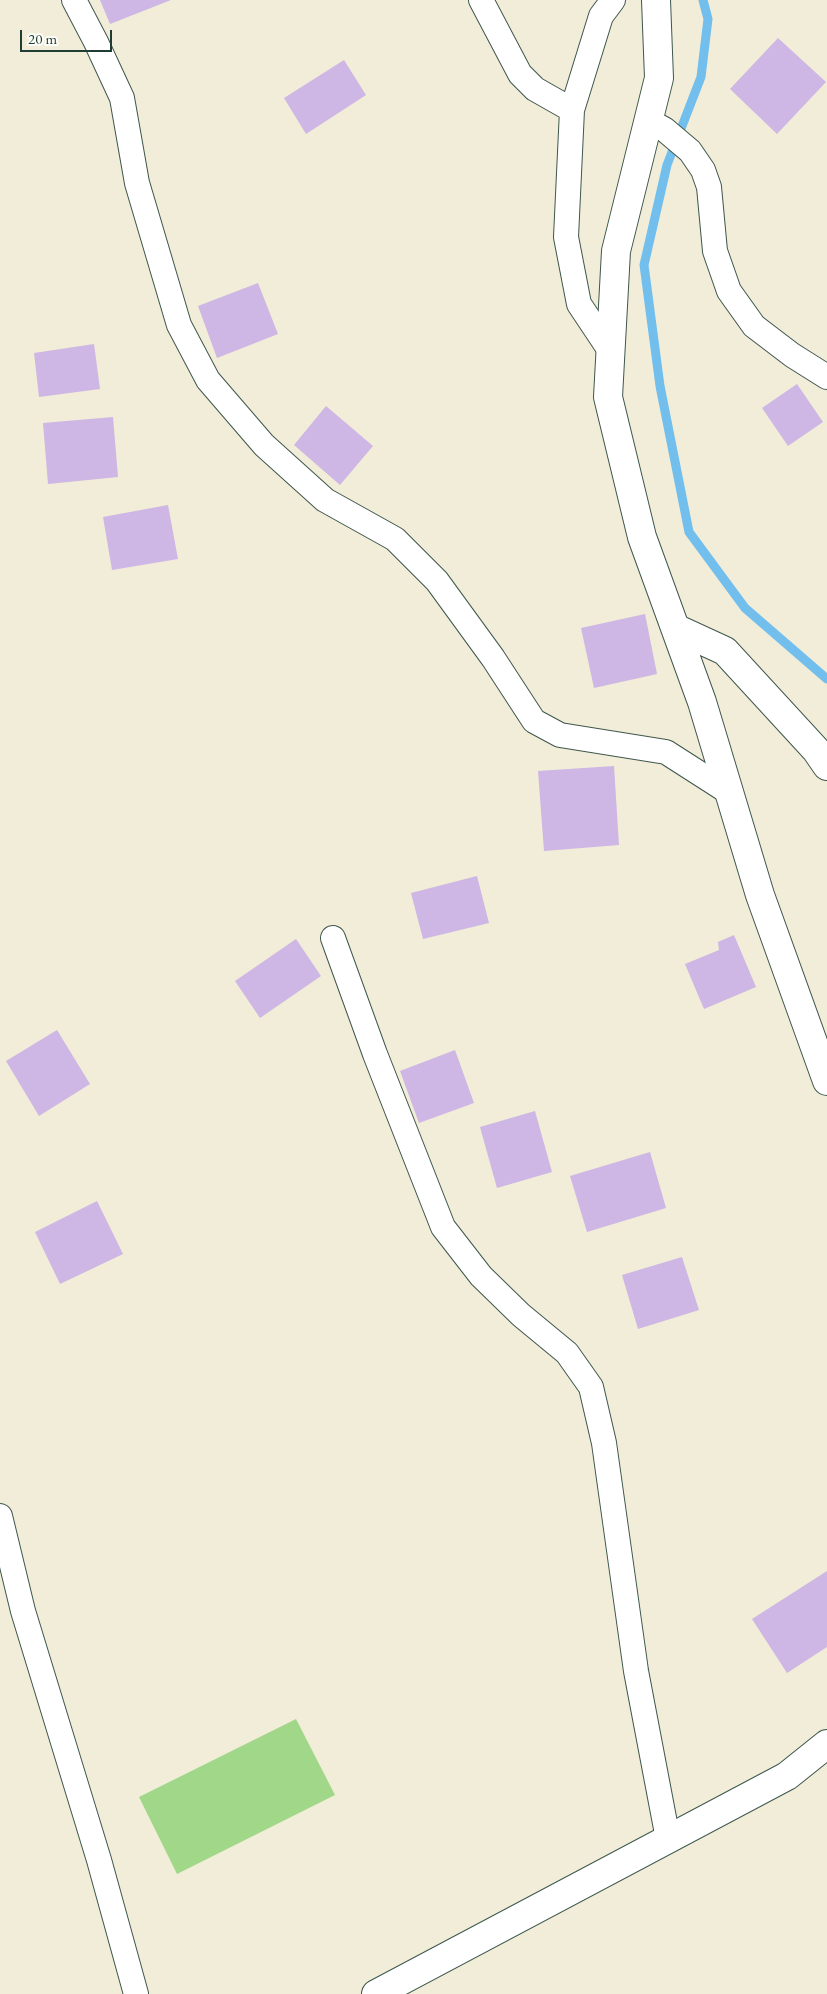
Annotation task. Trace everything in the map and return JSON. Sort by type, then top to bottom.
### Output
[{"type":"street","points":[[74,0],[122,98],[138,183],[179,325],[208,380],[264,445],[325,500],[394,539],[437,581],[493,658],[534,722],[560,735],[666,752],[730,794]]},
{"type":"street","points":[[481,0],[520,74],[536,88],[572,110]]},
{"type":"street","points":[[611,352],[579,304],[566,237],[572,110],[601,16],[613,0]]},
{"type":"street","points":[[656,0],[658,78],[655,125],[616,251],[608,397],[642,536],[702,702],[760,895],[827,1081]]},
{"type":"street","points":[[655,125],[690,151],[703,170],[709,187],[715,251],[729,291],[754,326],[792,355],[827,377]]},
{"type":"street","points":[[675,628],[725,651],[816,750],[827,766]]},
{"type":"street","points":[[333,938],[375,1054],[443,1227],[481,1276],[522,1315],[567,1353],[591,1388],[604,1443],[636,1671],[668,1839]]},
{"type":"street","points":[[0,1516],[23,1611],[99,1860],[136,1994]]},
{"type":"street","points":[[376,1994],[787,1776],[827,1744]]},
{"type":"green space","points":[[296,1719],[335,1795],[177,1874],[139,1797]]},
{"type":"building","points":[[100,0],[171,0],[110,24]]},
{"type":"building","points":[[778,38],[826,82],[777,134],[730,89]]},
{"type":"building","points":[[344,60],[366,95],[306,134],[284,98]]},
{"type":"building","points":[[258,283],[278,334],[217,358],[198,306]]},
{"type":"building","points":[[94,344],[100,389],[39,397],[34,353]]},
{"type":"building","points":[[797,384],[823,422],[788,446],[762,408]]},
{"type":"building","points":[[326,406],[373,446],[340,485],[294,445]]},
{"type":"building","points":[[113,417],[118,477],[48,484],[43,423]]},
{"type":"building","points":[[168,505],[178,559],[112,570],[103,517]]},
{"type":"building","points":[[645,614],[657,674],[594,688],[581,628]]},
{"type":"building","points":[[614,766],[619,845],[544,851],[538,771]]},
{"type":"building","points":[[477,876],[489,923],[423,939],[411,893]]},
{"type":"building","points":[[734,935],[756,987],[704,1009],[685,964],[719,950],[718,942]]},
{"type":"building","points":[[296,939],[321,976],[260,1018],[235,981]]},
{"type":"building","points":[[57,1030],[90,1084],[39,1116],[6,1061]]},
{"type":"building","points":[[455,1050],[474,1103],[419,1123],[400,1071]]},
{"type":"building","points":[[535,1111],[552,1172],[497,1188],[480,1127]]},
{"type":"building","points":[[650,1152],[666,1208],[587,1232],[570,1176]]},
{"type":"building","points":[[97,1201],[123,1254],[60,1284],[35,1232]]},
{"type":"building","points":[[682,1257],[699,1310],[638,1329],[622,1275]]},
{"type":"building","points":[[827,1571],[827,1647],[787,1673],[752,1619]]},
{"type":"waterway","points":[[703,0],[708,19],[701,77],[667,165],[644,265],[660,386],[689,532],[745,608],[827,679]]}]
